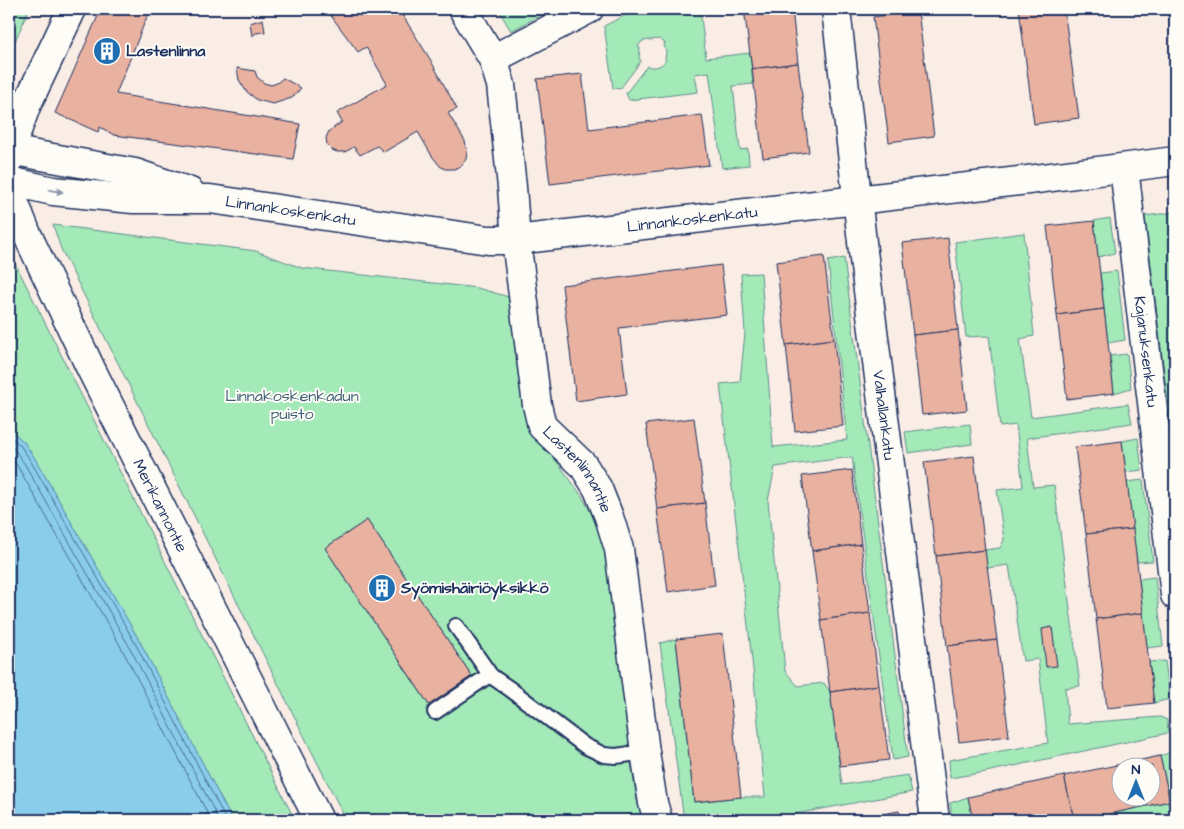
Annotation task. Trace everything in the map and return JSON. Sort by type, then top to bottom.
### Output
[{"type":"street","points":[[9,153],[26,104],[72,9]]},
{"type":"street","name":"Lastenlinnantie","points":[[463,9],[493,59],[501,85],[516,240],[537,405],[542,426],[583,465],[598,489],[610,517],[619,549],[645,752],[653,803],[658,820]]},
{"type":"street","points":[[493,59],[589,9]]},
{"type":"street","name":"Valhallankatu","points":[[836,9],[934,820]]},
{"type":"street","name":"Linnankoskenkatu","points":[[9,153],[135,173],[210,199]]},
{"type":"street","name":"Linnankoskenkatu","points":[[9,181],[53,191],[123,198],[210,199],[488,240],[516,240],[1175,161]]},
{"type":"street","name":"Kajanuksenkatu","points":[[1124,168],[1175,595]]},
{"type":"street","name":"Merikannontie","points":[[9,189],[26,232],[91,369],[319,820]]},
{"type":"lane","points":[[456,626],[491,676],[584,746],[610,756],[645,752]]},
{"type":"lane","points":[[435,712],[488,676],[491,676]]},
{"type":"green space","points":[[9,9],[29,9],[9,55]]},
{"type":"green space","points":[[498,9],[552,9],[511,31]]},
{"type":"green space","points":[[638,9],[700,9],[706,58],[750,53],[753,84],[733,86],[740,150],[748,149],[749,165],[722,168],[709,72],[695,74],[698,92],[629,100],[626,93],[647,66],[658,66],[666,60],[665,43],[659,39],[642,41],[638,47],[640,48],[639,58],[641,61],[620,89],[613,88],[604,26]]},
{"type":"green space","points":[[1175,212],[1175,462],[1145,216]]},
{"type":"green space","points":[[1110,218],[1115,253],[1098,257],[1094,221]]},
{"type":"green space","name":"Linnakoskenkadun puisto","points":[[53,225],[256,251],[302,268],[477,288],[509,297],[531,426],[582,496],[599,528],[610,567],[631,763],[637,801],[644,820],[346,820],[61,249]],"holes":[[[367,520],[472,676],[429,705],[325,548]]]},
{"type":"green space","points":[[1024,233],[1034,336],[1020,339],[1031,417],[1128,404],[1132,423],[1027,438],[1033,487],[1054,485],[1080,686],[1065,688],[1068,724],[1160,717],[1167,720],[1168,733],[950,778],[949,760],[1048,743],[1038,659],[1023,661],[1009,565],[987,568],[985,550],[1000,548],[1004,540],[997,490],[1023,487],[1016,425],[1000,427],[989,336],[966,337],[955,242]]},
{"type":"green space","points":[[9,254],[295,820],[232,820],[139,640],[34,457],[24,442],[9,429]]},
{"type":"green space","points":[[844,258],[908,757],[893,760],[852,457],[775,467],[768,501],[785,671],[798,686],[824,683],[830,692],[842,785],[908,775],[912,792],[774,818],[774,820],[684,820],[660,643],[676,639],[694,802],[741,797],[765,797],[753,669],[720,384],[740,382],[745,333],[741,274],[761,273],[773,447],[847,440],[828,261]]},
{"type":"green space","points":[[1117,271],[1125,340],[1108,343],[1100,273]]},
{"type":"green space","points":[[1127,354],[1131,388],[1114,393],[1110,356]]},
{"type":"green space","points":[[970,424],[972,444],[908,453],[905,432]]},
{"type":"green space","points":[[1138,438],[1142,470],[1126,472],[1122,441]]},
{"type":"green space","points":[[1143,480],[1153,561],[1137,562],[1127,482]]},
{"type":"green space","points":[[1155,577],[1163,646],[1147,648],[1139,579]]},
{"type":"green space","points":[[1165,661],[1170,699],[1154,703],[1149,662]]},
{"type":"green space","points":[[1175,751],[1175,820],[1081,820],[1147,806],[1162,806],[1162,803],[1170,801],[1162,765],[1162,756],[1160,756]]},
{"type":"green space","points":[[968,797],[973,820],[952,820],[950,803]]},
{"type":"water","points":[[9,429],[24,442],[34,457],[139,640],[232,820],[9,820]]},
{"type":"building","name":"Lastenlinna","points":[[101,9],[150,9],[116,94],[300,124],[293,159],[114,135],[100,127],[98,132],[55,113]]},
{"type":"building","points":[[326,9],[394,9],[403,16],[430,59],[457,109],[448,113],[465,141],[466,159],[461,166],[454,169],[445,169],[440,166],[418,132],[384,152],[377,146],[360,155],[354,147],[345,152],[337,152],[327,145],[326,138],[329,131],[342,122],[337,113],[387,84],[366,47],[358,52]]},
{"type":"building","points":[[394,9],[416,9],[403,16]]},
{"type":"building","points":[[744,9],[792,9],[798,63],[752,69]]},
{"type":"building","points":[[1019,9],[1064,9],[1079,118],[1034,124]]},
{"type":"building","points":[[1168,9],[1175,9],[1175,64]]},
{"type":"building","points":[[918,11],[934,136],[889,142],[873,17]]},
{"type":"building","points":[[263,19],[265,32],[256,33],[252,36],[250,23]]},
{"type":"building","points":[[798,63],[809,152],[763,158],[752,69]]},
{"type":"building","points":[[237,68],[255,71],[257,77],[264,83],[271,85],[283,78],[301,88],[292,98],[273,104],[257,100],[246,91],[239,80]]},
{"type":"building","points":[[582,74],[589,129],[702,115],[709,165],[550,184],[537,79]]},
{"type":"building","points":[[1094,221],[1104,309],[1057,315],[1047,226]]},
{"type":"building","points":[[948,238],[958,330],[913,335],[902,243]]},
{"type":"building","points":[[824,256],[834,339],[786,345],[776,262]]},
{"type":"building","points":[[721,265],[727,315],[619,328],[627,394],[576,401],[562,285]]},
{"type":"building","points":[[1104,309],[1114,393],[1067,399],[1057,315]]},
{"type":"building","points":[[958,330],[967,410],[922,415],[913,335]]},
{"type":"building","points":[[834,339],[843,426],[795,431],[786,345]]},
{"type":"building","points":[[694,418],[705,503],[657,509],[646,424]]},
{"type":"building","points":[[1122,441],[1133,529],[1086,534],[1075,447]]},
{"type":"building","points":[[974,456],[985,550],[936,556],[924,462]]},
{"type":"building","points":[[852,470],[861,544],[812,551],[802,476]]},
{"type":"building","points":[[705,503],[715,585],[668,592],[657,509]]},
{"type":"building","name":"Syömishäiriöyksikkö","points":[[367,520],[472,676],[429,705],[325,548]]},
{"type":"building","points":[[1133,529],[1143,613],[1096,619],[1086,534]]},
{"type":"building","points":[[861,544],[870,613],[821,620],[812,551]]},
{"type":"building","points":[[985,550],[997,640],[947,646],[936,556]]},
{"type":"building","points":[[870,613],[879,685],[830,692],[821,620]]},
{"type":"building","points":[[1143,613],[1154,703],[1107,708],[1096,619]]},
{"type":"building","points":[[1052,627],[1057,666],[1046,667],[1042,629]]},
{"type":"building","points":[[723,634],[741,797],[694,802],[676,639]]},
{"type":"building","points":[[997,640],[1009,736],[959,742],[947,646]]},
{"type":"building","points":[[879,685],[889,760],[840,766],[830,692]]},
{"type":"building","points":[[1162,765],[1170,801],[1162,803]]},
{"type":"building","points":[[1112,766],[1112,806],[1147,806],[1081,820],[1074,820],[1064,776]]},
{"type":"building","points":[[1064,776],[1074,820],[973,820],[968,797]]},
{"type":"building","points":[[899,811],[901,820],[851,820],[861,818]]},
{"type":"place","name":"Lastenlinna","points":[[107,51]]},
{"type":"place","name":"Syömishäiriöyksikkö","points":[[382,588]]}]
